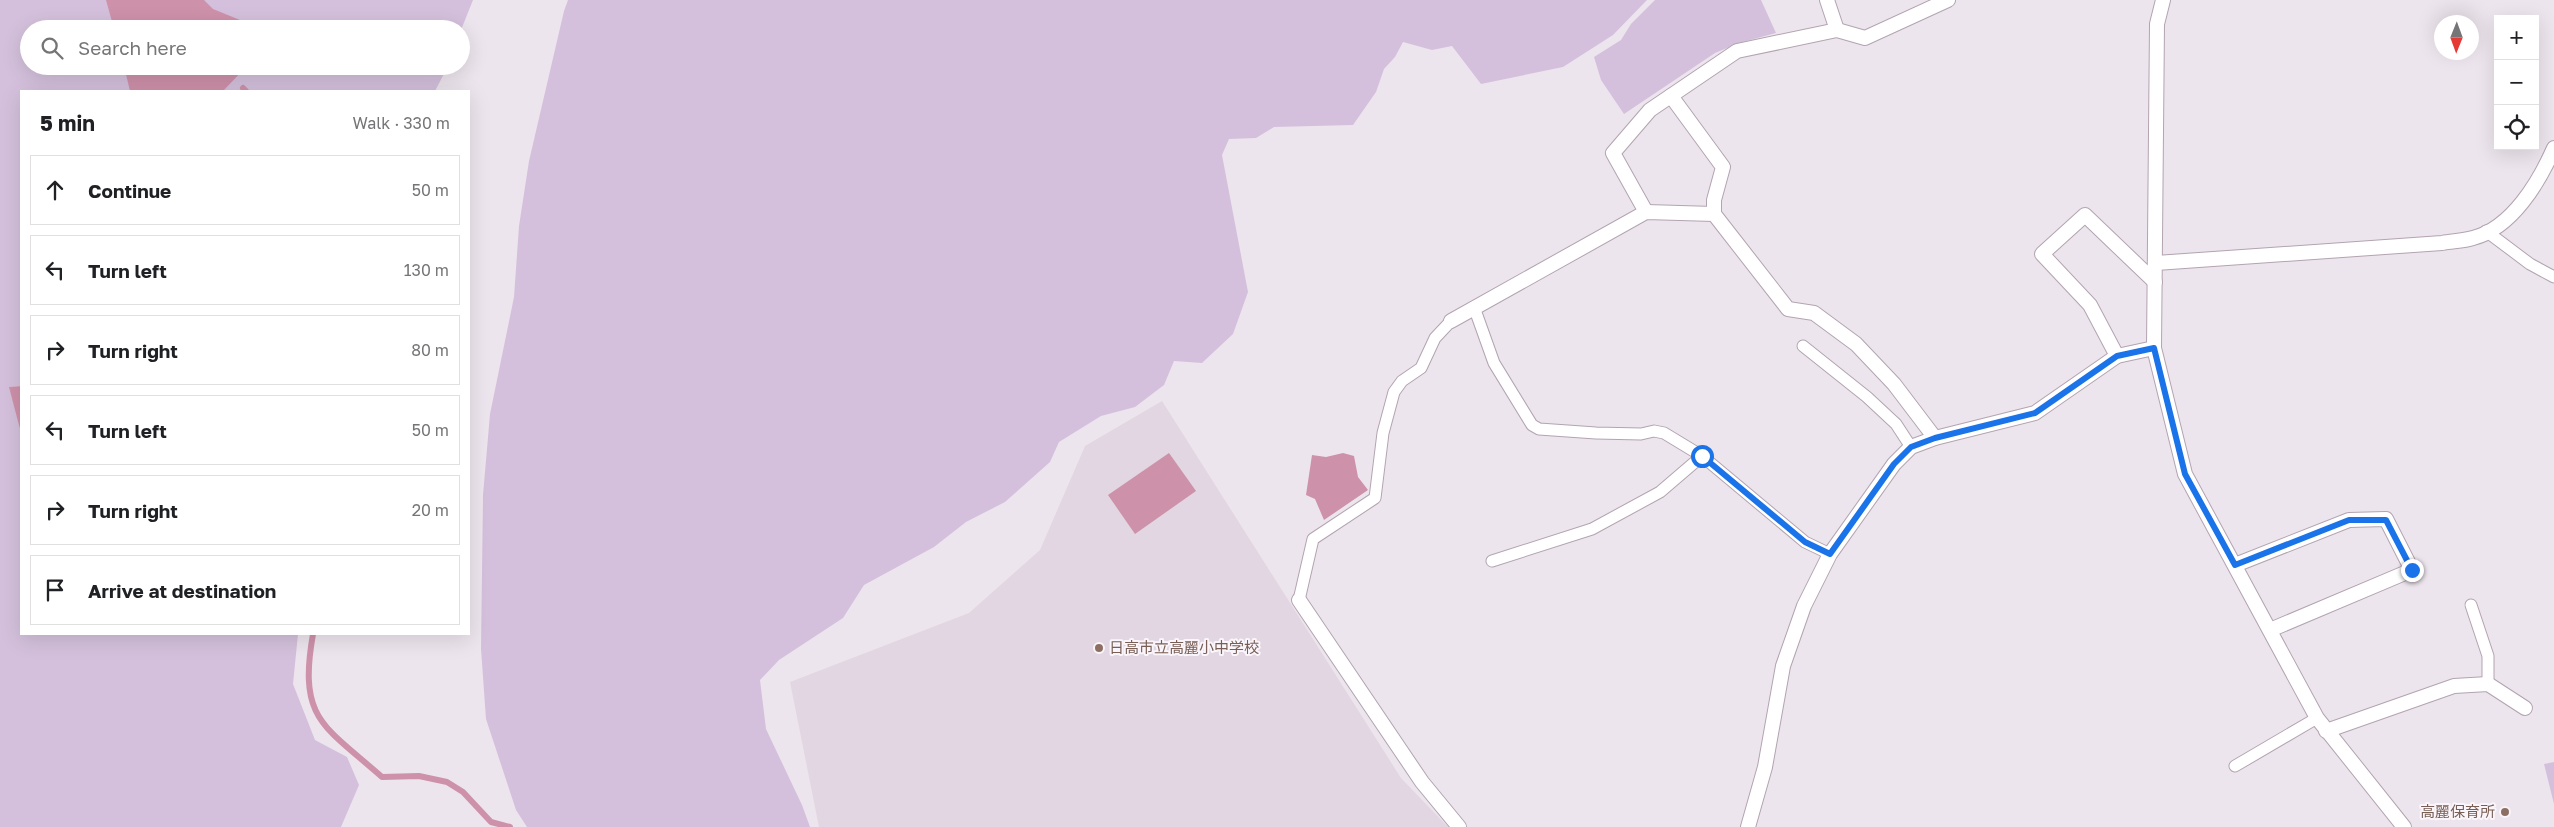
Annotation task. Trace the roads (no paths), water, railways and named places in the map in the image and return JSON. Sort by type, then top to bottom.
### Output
[{"type":"street","points":[[1827,0],[1837,30]]},
{"type":"street","points":[[1646,212],[1613,153],[1650,110],[1736,51],[1837,30],[1865,38],[1948,0]]},
{"type":"street","points":[[2163,0],[2157,24],[2154,348],[2185,474],[2317,718],[2404,827]]},
{"type":"street","points":[[1671,96],[1723,168],[1714,200],[1714,214],[1788,309],[1814,313],[1856,344],[1894,384],[1935,438]]},
{"type":"street","points":[[2156,263],[2442,243],[2475,238],[2505,221],[2531,193],[2553,151]]},
{"type":"street","points":[[1451,321],[1646,212],[1714,214]]},
{"type":"street","points":[[2117,356],[2090,305],[2042,254],[2085,215],[2155,282]]},
{"type":"street","points":[[1748,827],[1765,767],[1783,666],[1804,606],[1830,554],[1894,464],[1911,447],[1935,438],[2035,413],[2117,356],[2154,348]]},
{"type":"street","points":[[2235,565],[2349,520],[2386,520],[2412,570],[2270,630]]},
{"type":"street","points":[[1299,600],[1422,782],[1459,827]]},
{"type":"street","points":[[2326,731],[2454,686],[2488,684],[2525,708]]},
{"type":"lane","points":[[2486,231],[2530,264],[2554,277]]},
{"type":"lane","points":[[1474,308],[1494,363],[1532,425],[1540,429],[1596,433],[1642,434],[1654,431],[1675,438],[1702,456],[1805,542],[1830,554]]},
{"type":"lane","points":[[1299,600],[1312,539],[1375,498],[1383,433],[1394,392],[1402,381],[1421,368],[1434,338],[1451,321]]},
{"type":"lane","points":[[1803,346],[1867,397],[1896,424],[1911,447]]},
{"type":"lane","points":[[1492,561],[1592,529],[1660,492],[1702,456]]},
{"type":"lane","points":[[2471,605],[2488,656],[2488,684]]},
{"type":"lane","points":[[2235,766],[2317,718]]},
{"type":"waterway","points":[[313,635],[309,662],[309,685],[313,703],[320,718],[344,745],[382,777],[419,776],[447,782],[463,792],[491,822],[510,827]]},
{"type":"place","name":"日高市立高麗小中学校","points":[[1099,648]]},
{"type":"place","name":"高麗保育所","points":[[2505,812]]}]
